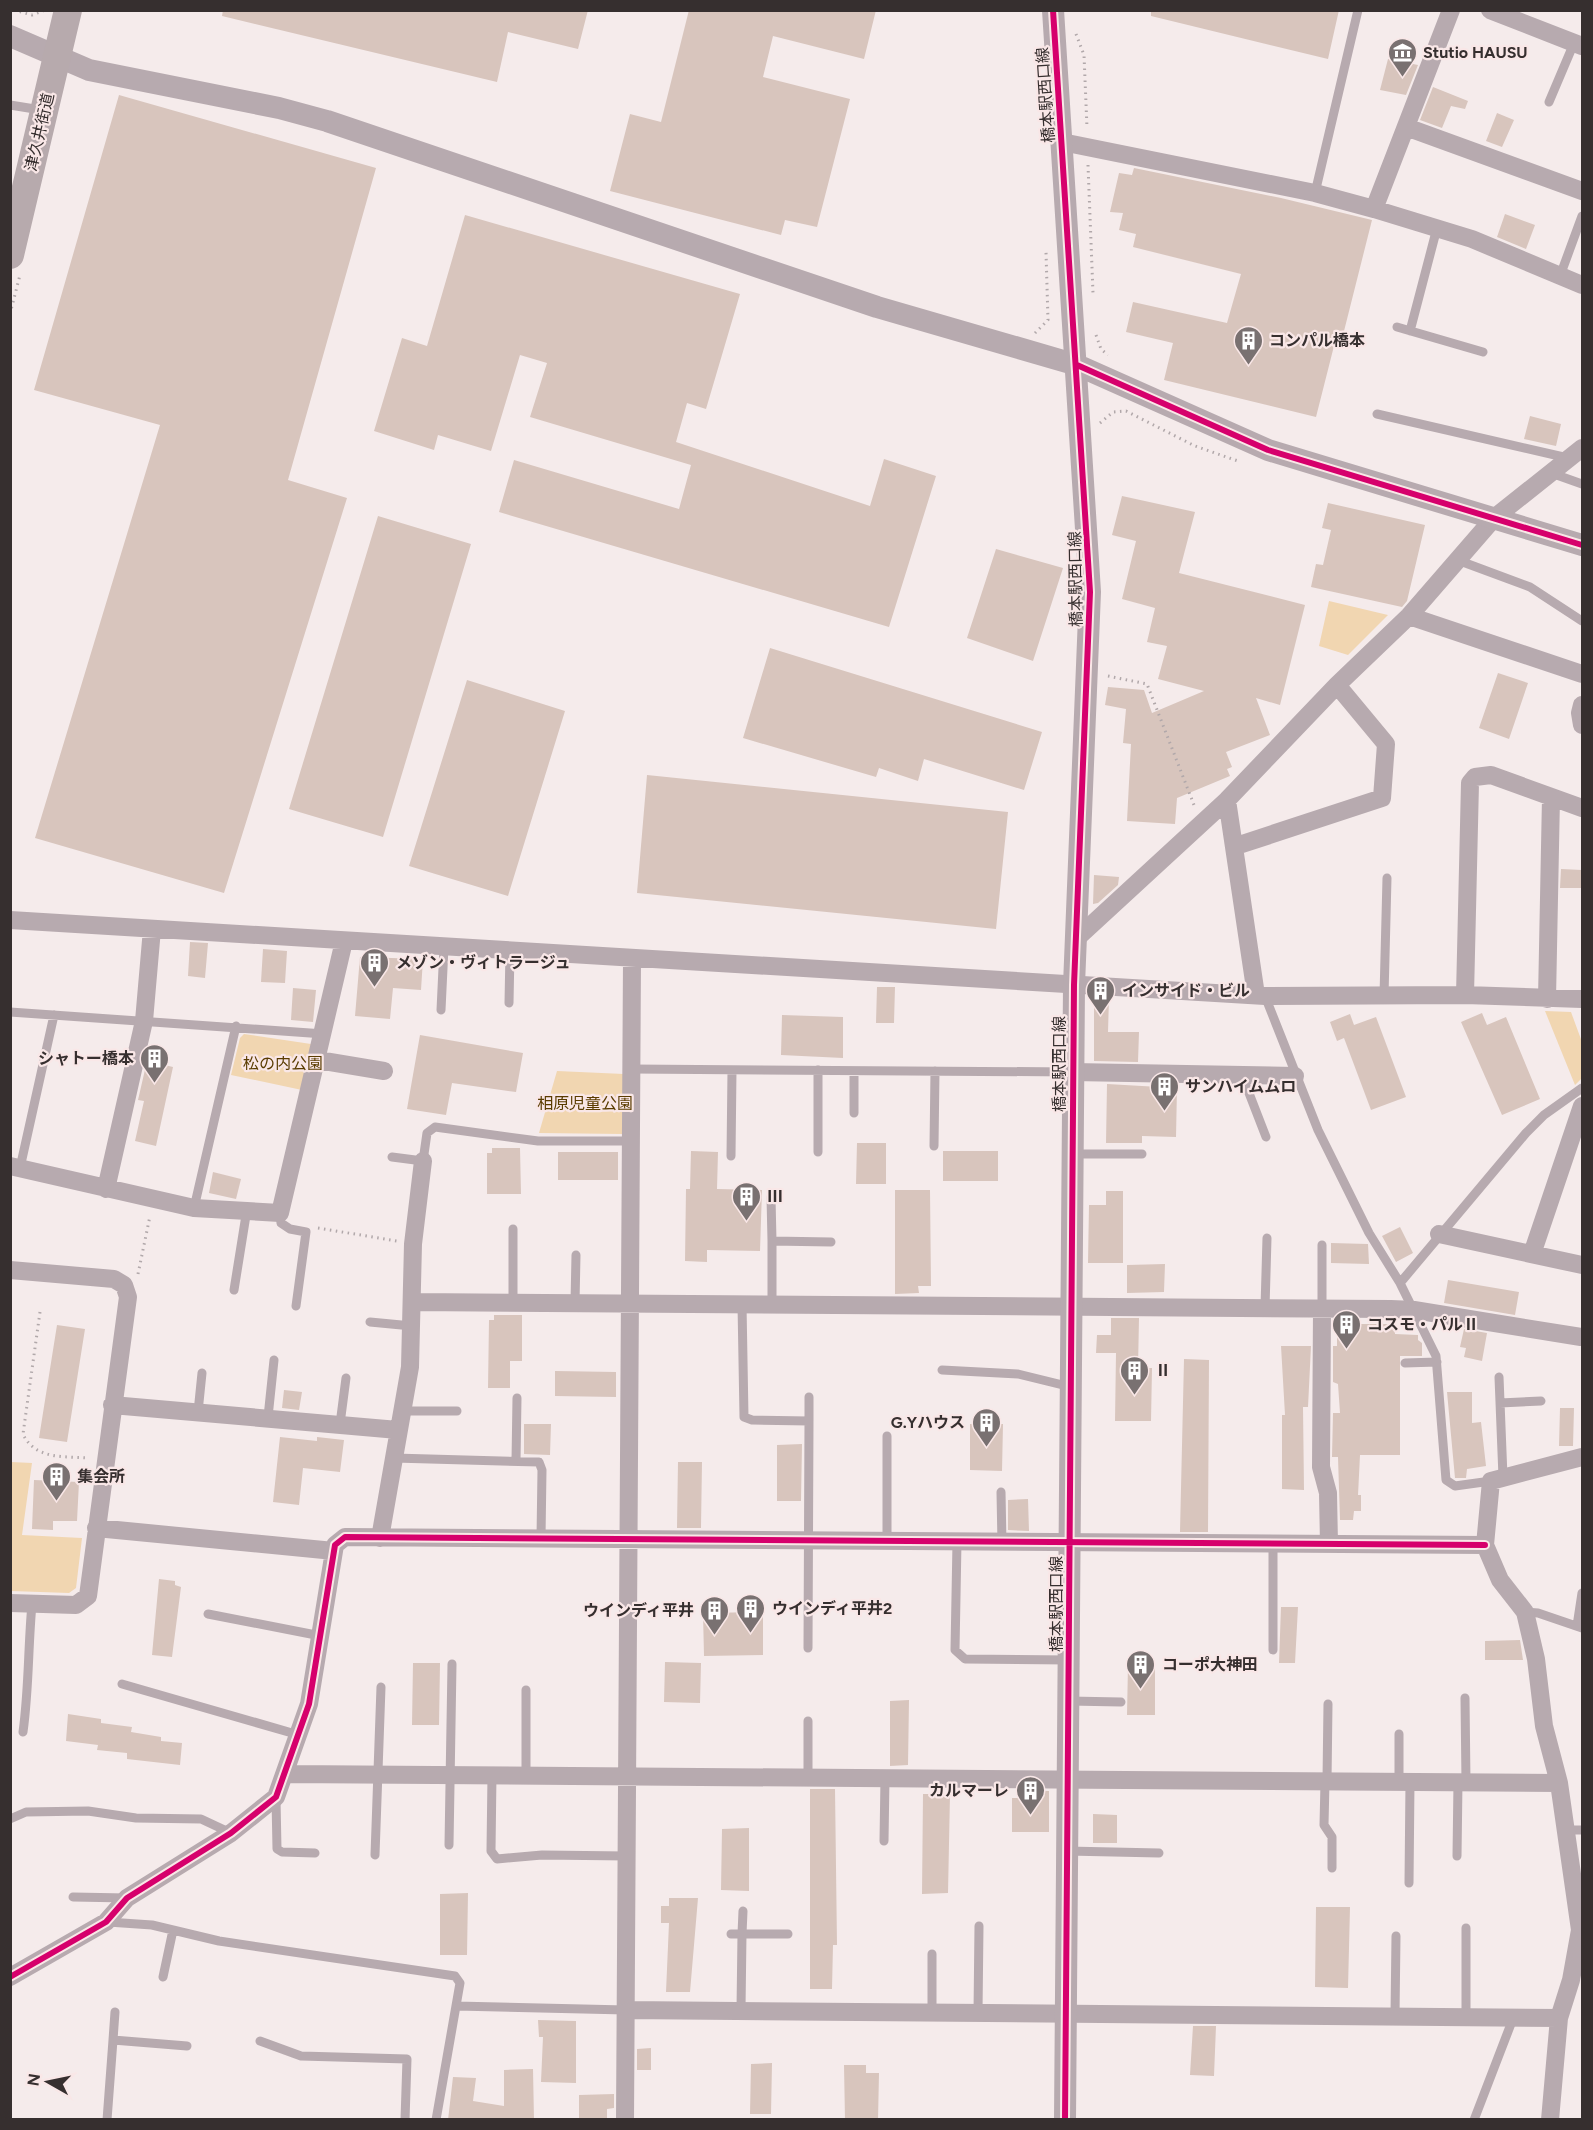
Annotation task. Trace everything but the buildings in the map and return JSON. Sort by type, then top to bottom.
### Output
[{"type":"highway","name":"津久井街道","points":[[10,255],[68,10]]},
{"type":"street","name":"橋本駅西口線","points":[[1053,10],[1090,592],[1072,1072],[1070,1660],[1065,2120]]},
{"type":"street","points":[[1374,208],[1452,10]]},
{"type":"street","points":[[1490,10],[1578,44]]},
{"type":"street","points":[[10,36],[89,70],[308,115],[878,307],[1077,365],[1246,442],[1582,545]]},
{"type":"street","points":[[1406,127],[1582,191]]},
{"type":"street","points":[[1062,142],[1315,193],[1374,208],[1472,239],[1582,285]]},
{"type":"street","points":[[1076,939],[1227,800],[1337,685],[1409,616],[1460,561],[1494,518],[1577,453]]},
{"type":"street","points":[[1409,616],[1582,674]]},
{"type":"street","points":[[1236,846],[1382,798],[1386,744],[1337,685]]},
{"type":"street","points":[[1582,705],[1580,713],[1582,725]]},
{"type":"street","points":[[1465,995],[1470,783],[1475,777],[1491,774],[1582,808]]},
{"type":"street","points":[[1547,999],[1551,797]]},
{"type":"street","points":[[1227,800],[1260,996]]},
{"type":"street","points":[[10,920],[632,960],[1260,996],[1465,995],[1582,999]]},
{"type":"street","points":[[106,1190],[144,1021],[152,929]]},
{"type":"street","points":[[15,1167],[106,1190],[194,1208],[247,1209],[280,1213],[318,1060],[344,941]]},
{"type":"street","points":[[625,2120],[632,960]]},
{"type":"street","points":[[318,1060],[384,1071]]},
{"type":"street","points":[[1072,1072],[1295,1076]]},
{"type":"street","points":[[1532,1254],[1582,1106]]},
{"type":"street","points":[[380,1538],[410,1367],[413,1244],[423,1161]]},
{"type":"street","points":[[1439,1234],[1582,1265]]},
{"type":"street","points":[[10,1270],[114,1279],[124,1285],[128,1297],[85,1600],[76,1605],[10,1603]]},
{"type":"street","points":[[413,1302],[1414,1310],[1581,1338]]},
{"type":"street","points":[[1322,1309],[1321,1467],[1329,1492],[1329,1544]]},
{"type":"street","points":[[112,1404],[398,1430]]},
{"type":"street","points":[[1550,2120],[1559,2018],[1577,1981],[1580,1930],[1574,1830],[1544,1726],[1536,1659],[1525,1612],[1500,1580],[1485,1545],[1497,1479],[1582,1457]]},
{"type":"street","points":[[96,1528],[334,1551]]},
{"type":"street","points":[[10,1977],[106,1922],[128,1898],[231,1833],[276,1797],[309,1704],[335,1545],[345,1537],[1002,1544],[1485,1545]]},
{"type":"street","points":[[285,1774],[1559,1783]]},
{"type":"street","points":[[626,2010],[741,2009],[1559,2018]]},
{"type":"lane","points":[[1315,193],[1358,10]]},
{"type":"lane","points":[[1549,102],[1578,44]]},
{"type":"lane","points":[[10,105],[44,111]]},
{"type":"lane","points":[[1560,276],[1582,216]]},
{"type":"lane","points":[[1410,331],[1437,228]]},
{"type":"lane","points":[[1397,327],[1483,352]]},
{"type":"lane","points":[[1377,414],[1577,453]]},
{"type":"lane","points":[[1551,473],[1582,484]]},
{"type":"lane","points":[[1460,561],[1530,587],[1582,621]]},
{"type":"lane","points":[[1384,996],[1387,878]]},
{"type":"lane","points":[[1376,895],[1387,895]]},
{"type":"lane","points":[[441,1010],[444,947]]},
{"type":"lane","points":[[509,1003],[510,951]]},
{"type":"lane","points":[[1260,996],[1341,1179],[1369,1233],[1400,1282],[1437,1362],[1446,1480],[1455,1486],[1497,1479],[1499,1377]]},
{"type":"lane","points":[[10,1012],[236,1026],[324,1034]]},
{"type":"lane","points":[[15,1167],[54,1015]]},
{"type":"lane","points":[[194,1208],[236,1026]]},
{"type":"lane","points":[[632,1069],[1072,1072]]},
{"type":"lane","points":[[731,1156],[732,1070]]},
{"type":"lane","points":[[818,1070],[818,1152]]},
{"type":"lane","points":[[854,1071],[854,1113]]},
{"type":"lane","points":[[934,1146],[935,1071]]},
{"type":"lane","points":[[1242,1074],[1266,1137]]},
{"type":"lane","points":[[1400,1282],[1439,1234],[1544,1115],[1582,1088]]},
{"type":"lane","points":[[392,1157],[423,1161],[427,1133],[435,1127],[538,1141],[631,1141]]},
{"type":"lane","points":[[1072,1154],[1142,1154]]},
{"type":"lane","points":[[771,1197],[772,1305]]},
{"type":"lane","points":[[234,1290],[247,1209]]},
{"type":"lane","points":[[280,1213],[281,1223],[285,1227],[306,1232],[296,1306]]},
{"type":"lane","points":[[513,1229],[513,1302]]},
{"type":"lane","points":[[1264,1308],[1267,1238]]},
{"type":"lane","points":[[772,1241],[831,1242]]},
{"type":"lane","points":[[1322,1245],[1322,1309]]},
{"type":"lane","points":[[575,1303],[576,1255]]},
{"type":"lane","points":[[742,1304],[744,1417],[752,1420],[809,1421]]},
{"type":"lane","points":[[370,1322],[412,1326]]},
{"type":"lane","points":[[268,1417],[274,1360]]},
{"type":"lane","points":[[1405,1363],[1437,1362]]},
{"type":"lane","points":[[942,1370],[1018,1374],[1071,1387]]},
{"type":"lane","points":[[198,1412],[202,1373]]},
{"type":"lane","points":[[340,1424],[346,1378]]},
{"type":"lane","points":[[808,1648],[809,1397]]},
{"type":"lane","points":[[516,1461],[517,1398]]},
{"type":"lane","points":[[1500,1403],[1541,1401]]},
{"type":"lane","points":[[403,1411],[457,1411]]},
{"type":"lane","points":[[886,1542],[887,1436]]},
{"type":"lane","points":[[394,1458],[534,1461],[542,1466],[541,1538]]},
{"type":"lane","points":[[1001,1492],[1002,1544]]},
{"type":"lane","points":[[957,1542],[955,1650],[958,1654],[965,1659],[1070,1660]]},
{"type":"lane","points":[[1273,1544],[1273,1650]]},
{"type":"lane","points":[[1525,1612],[1538,1613],[1580,1627],[1582,1593]]},
{"type":"lane","points":[[23,1732],[29,1687],[28,1645],[32,1604]]},
{"type":"lane","points":[[208,1614],[321,1636]]},
{"type":"lane","points":[[448,1845],[452,1664]]},
{"type":"lane","points":[[122,1684],[299,1735]]},
{"type":"lane","points":[[375,1855],[381,1687]]},
{"type":"lane","points":[[526,1690],[526,1775]]},
{"type":"lane","points":[[1457,1856],[1465,1698]]},
{"type":"lane","points":[[1069,1701],[1121,1702]]},
{"type":"lane","points":[[1328,1704],[1324,1825],[1332,1837],[1332,1868]]},
{"type":"lane","points":[[808,1721],[808,1776]]},
{"type":"lane","points":[[1399,1734],[1409,1883]]},
{"type":"lane","points":[[492,1775],[491,1851],[497,1859],[542,1855],[627,1856]]},
{"type":"lane","points":[[884,1841],[885,1778]]},
{"type":"lane","points":[[276,1797],[277,1849],[282,1852],[315,1853]]},
{"type":"lane","points":[[10,1819],[26,1812],[88,1811],[136,1818],[201,1819],[231,1833]]},
{"type":"lane","points":[[1067,1851],[1159,1853]]},
{"type":"lane","points":[[73,1898],[128,1898]]},
{"type":"lane","points":[[741,2009],[743,1911]]},
{"type":"lane","points":[[106,1922],[152,1925],[219,1941],[455,1976],[460,1983],[436,2120]]},
{"type":"lane","points":[[978,2013],[979,1926]]},
{"type":"lane","points":[[1466,1928],[1466,2016]]},
{"type":"lane","points":[[163,1977],[173,1930]]},
{"type":"lane","points":[[730,1934],[788,1934]]},
{"type":"lane","points":[[1395,2015],[1396,1936]]},
{"type":"lane","points":[[932,1954],[932,2012]]},
{"type":"lane","points":[[456,2006],[626,2010]]},
{"type":"lane","points":[[107,2120],[115,2012]]},
{"type":"lane","points":[[1474,2120],[1514,2016]]},
{"type":"lane","points":[[113,2040],[187,2046]]},
{"type":"lane","points":[[260,2041],[301,2056],[407,2059],[405,2120]]},
{"type":"path","points":[[14,10],[32,15],[44,10]]},
{"type":"path","points":[[1075,33],[1084,55],[1094,304]]},
{"type":"path","points":[[1028,337],[1040,330],[1048,320],[1046,250]]},
{"type":"path","points":[[1095,327],[1097,340],[1110,357]]},
{"type":"path","points":[[1102,675],[1147,684],[1202,823]]},
{"type":"path","points":[[139,1273],[153,1199]]},
{"type":"path","points":[[306,1232],[310,1227],[413,1244]]},
{"type":"path","points":[[40,1312],[23,1434],[35,1450],[45,1454],[96,1458]]},
{"type":"green space","points":[[1329,601],[1388,615],[1348,655],[1319,646]]},
{"type":"green space","points":[[1545,1011],[1571,1012],[1582,1042],[1582,1078],[1575,1085]]},
{"type":"green space","name":"松の内公園","points":[[244,1034],[311,1044],[302,1090],[231,1075],[240,1038]]},
{"type":"green space","name":"相原児童公園","points":[[557,1071],[624,1074],[622,1134],[539,1133]]},
{"type":"green space","points":[[11,1462],[32,1463],[22,1535],[82,1538],[76,1588],[69,1593],[11,1591]]},
{"type":"cycle path","points":[[1053,10],[1090,592],[1074,985],[1065,2120]]},
{"type":"cycle path","points":[[1077,365],[1268,450],[1582,545]]},
{"type":"cycle path","points":[[10,1977],[106,1922],[127,1898],[231,1833],[276,1797],[309,1704],[335,1545],[345,1537],[1485,1545]]},
{"type":"place","name":"Stutio HAUSU","points":[[1402,78]]},
{"type":"place","name":"コンパル橋本","points":[[1248,366]]},
{"type":"place","name":"メゾン・ヴィトラージュ","points":[[375,988]]},
{"type":"place","name":"インサイド・ビル","points":[[1101,1016]]},
{"type":"place","name":"シャトー橋本","points":[[155,1084]]},
{"type":"place","name":"サンハイムムロ","points":[[1164,1112]]},
{"type":"place","name":"Ⅲ","points":[[746,1222]]},
{"type":"place","name":"コスモ・パルⅡ","points":[[1346,1350]]},
{"type":"place","name":"Ⅱ","points":[[1134,1396]]},
{"type":"place","name":"G.Yハウス","points":[[986,1448]]},
{"type":"place","name":"集会所","points":[[56,1502]]},
{"type":"place","name":"ウインディ平井2","points":[[751,1634]]},
{"type":"place","name":"ウインディ平井","points":[[715,1636]]},
{"type":"place","name":"コーポ大神田","points":[[1141,1690]]},
{"type":"place","name":"カルマーレ","points":[[1030,1816]]}]
